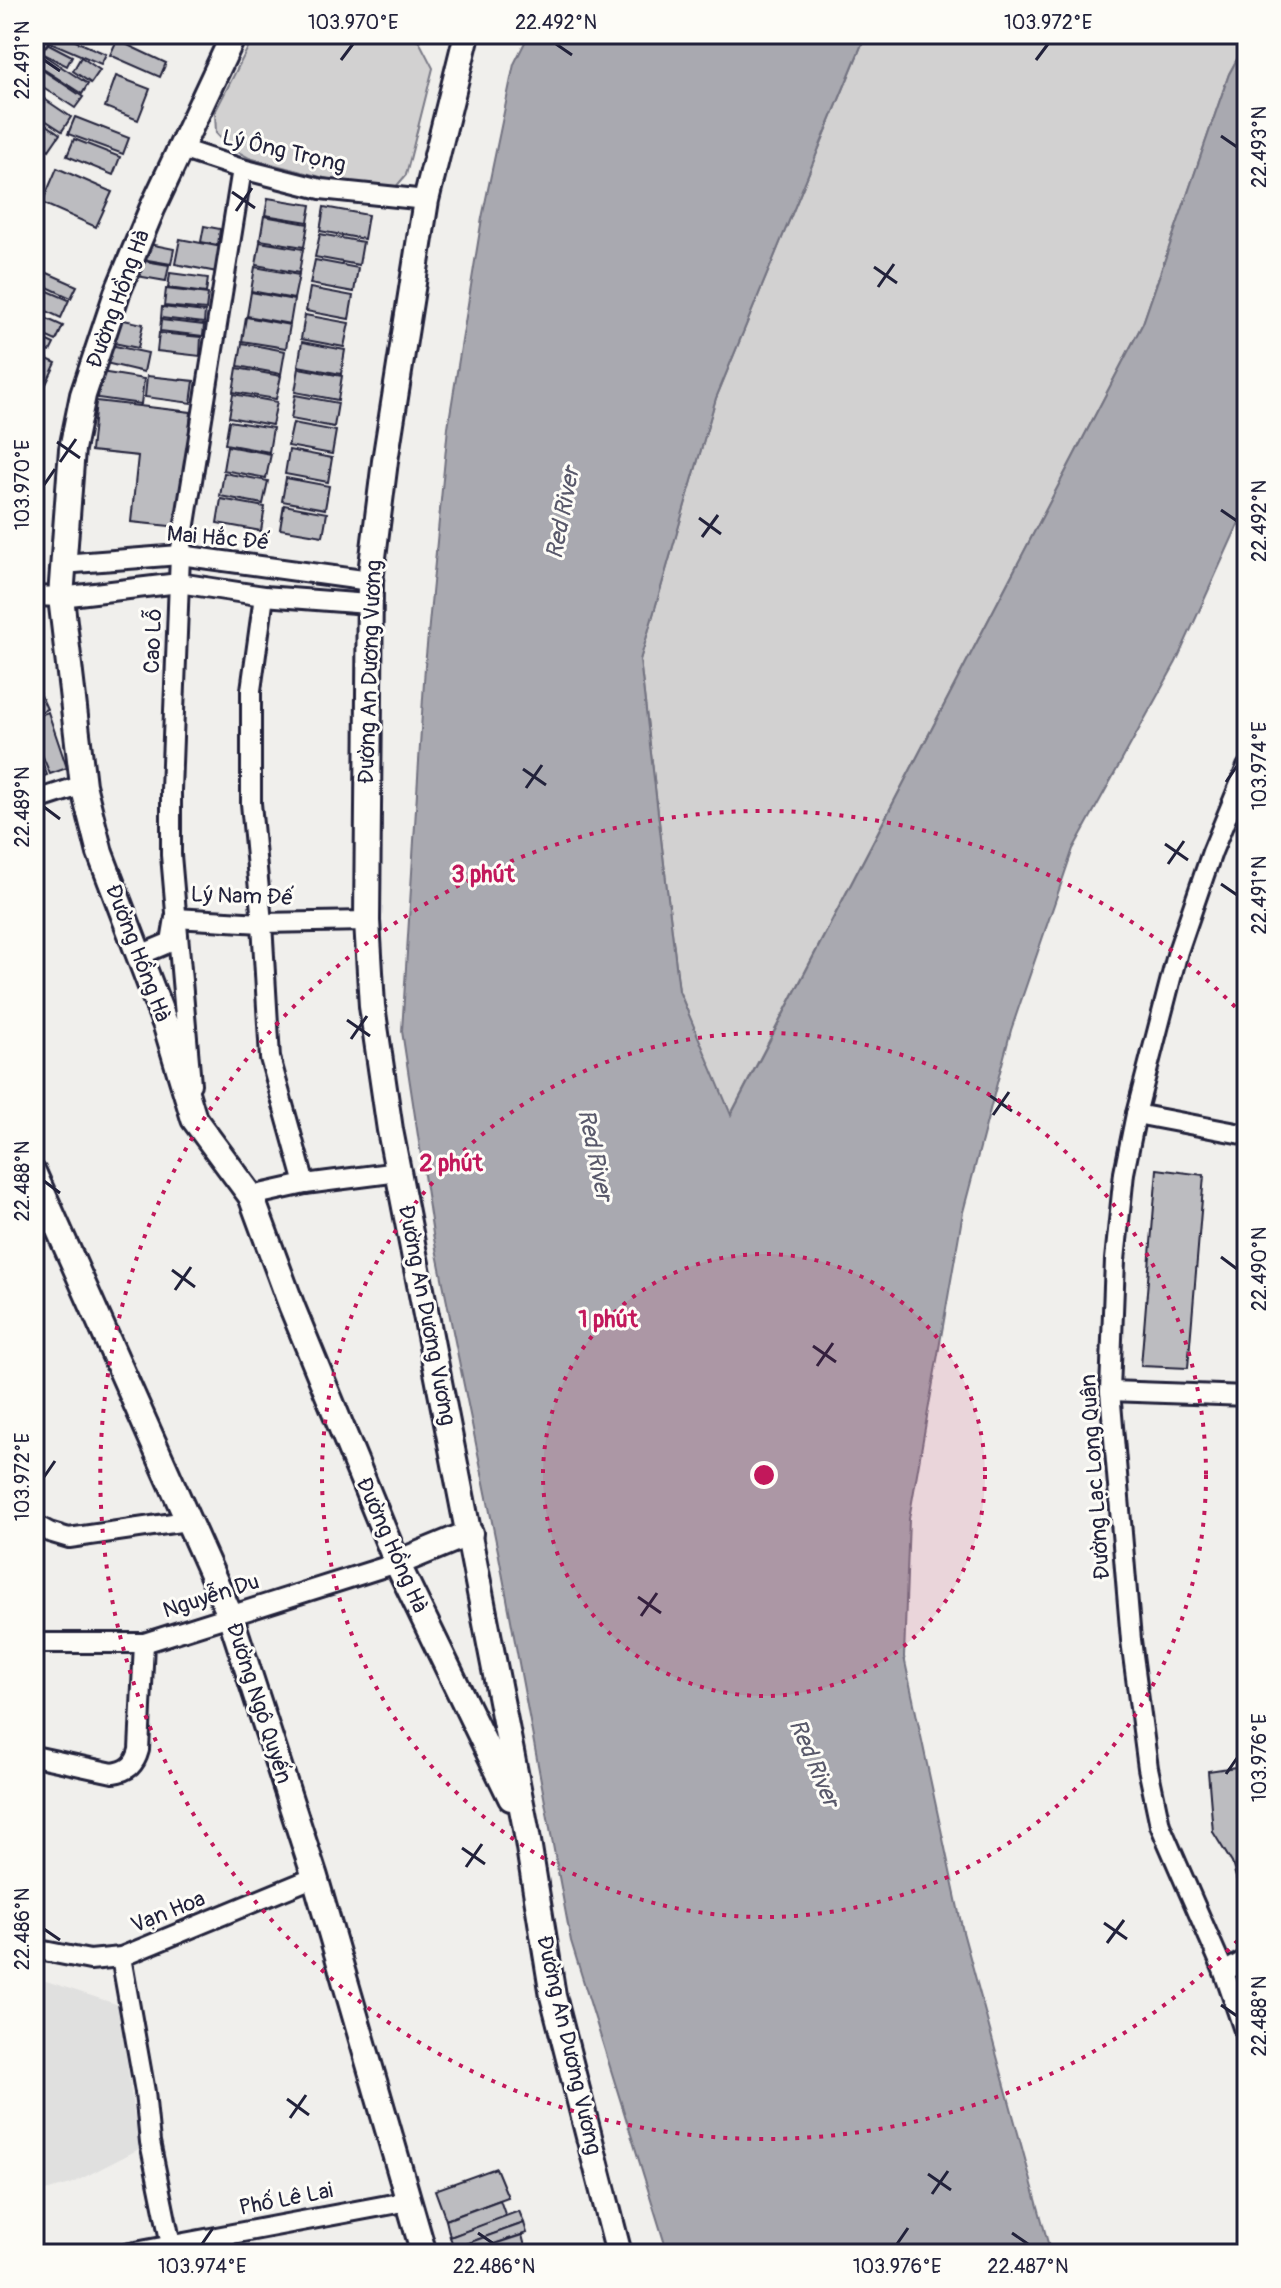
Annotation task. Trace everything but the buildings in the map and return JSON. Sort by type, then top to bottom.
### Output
[{"type":"street","name":"Đường Hồng Hà","points":[[234,34],[117,293],[83,395],[72,449],[61,597],[83,785],[100,853],[166,1026],[194,1119],[251,1196],[292,1307],[397,1563],[526,1829]]},
{"type":"street","name":"Đường An Dương Vương","points":[[467,34],[426,200],[385,461],[369,592],[367,921],[372,1006],[390,1130],[526,1829],[553,1996],[619,2254]]},
{"type":"street","name":"Lý Ông Trọng","points":[[181,149],[242,169],[321,189],[426,200]]},
{"type":"street","name":"Cao Lỗ","points":[[194,1119],[171,855],[180,555],[242,169]]},
{"type":"street","name":"Mai Hắc Đế","points":[[62,564],[180,555],[369,592]]},
{"type":"street","points":[[34,596],[61,597],[179,583],[264,596],[369,592]]},
{"type":"street","points":[[264,596],[251,690],[251,803],[270,1058],[305,1184]]},
{"type":"street","name":"Đường Lạc Long Quân","points":[[1247,767],[1212,852],[1178,951],[1136,1114],[1124,1173],[1115,1260],[1110,1391],[1131,1640],[1148,1768],[1160,1825],[1224,1972],[1247,2039]]},
{"type":"street","points":[[34,801],[83,785]]},
{"type":"street","name":"Lý Nam Đế","points":[[140,955],[171,942],[175,918],[262,923],[367,921]]},
{"type":"street","points":[[1136,1114],[1247,1135]]},
{"type":"street","points":[[251,1196],[305,1184],[399,1172]]},
{"type":"street","name":"Đường Ngô Quyến","points":[[34,1174],[230,1615],[315,1877],[424,2254]]},
{"type":"street","points":[[1110,1391],[1247,1396]]},
{"type":"street","points":[[36,1522],[69,1538],[187,1521]]},
{"type":"street","points":[[397,1563],[470,1533]]},
{"type":"street","name":"Nguyễn Du","points":[[34,1643],[144,1643],[397,1563]]},
{"type":"street","points":[[34,1756],[113,1773],[133,1765],[139,1750],[144,1643]]},
{"type":"street","name":"Vạn Hoa","points":[[34,1949],[90,1960],[121,1957],[315,1877]]},
{"type":"street","points":[[121,1957],[145,2092],[150,2142],[171,2245]]},
{"type":"street","points":[[1224,1972],[1247,1959]]},
{"type":"street","name":"Phố Lê Lai","points":[[125,2254],[409,2201]]},
{"type":"shaded area","points":[[255,34],[406,34],[419,41],[433,68],[406,175],[395,188],[377,192],[249,158],[229,147],[216,133],[215,112]]},
{"type":"shaded area","points":[[866,34],[1247,34],[1247,41],[1229,74],[1143,323],[730,1116],[679,991],[640,660],[716,398]]},
{"type":"shaded area","points":[[34,1977],[119,2005],[139,2149],[71,2184],[34,2194]]},
{"type":"water","name":"Red River","points":[[529,34],[866,34],[716,398],[640,660],[679,991],[731,1115],[1143,323],[1229,74],[1247,41],[1247,505],[1176,662],[1073,849],[1011,1030],[963,1212],[909,1519],[904,1657],[963,1932],[1051,2254],[668,2254],[571,1941],[499,1556],[433,1234],[402,1031],[425,666],[448,427],[482,218],[514,64]]}]
